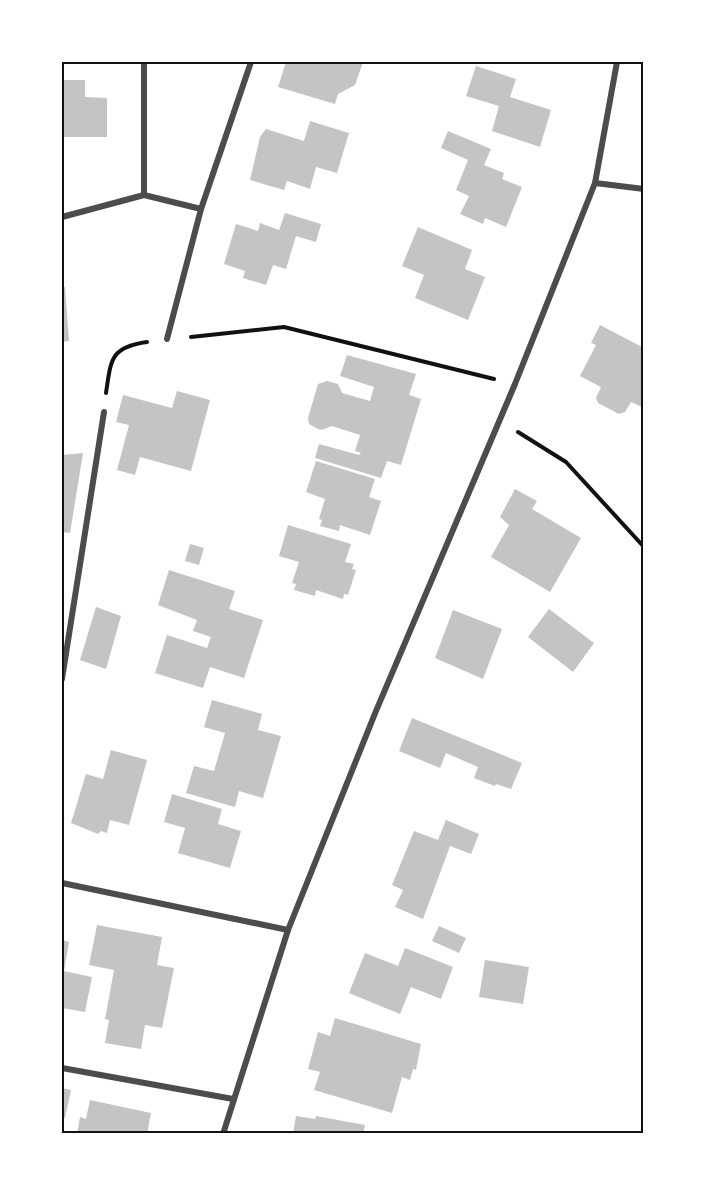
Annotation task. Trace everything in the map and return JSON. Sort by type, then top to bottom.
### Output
[{"type":"street","points":[[144,62],[144,195]]},
{"type":"street","points":[[167,339],[201,209],[251,62]]},
{"type":"street","points":[[223,1134],[288,930],[376,711],[515,384],[595,183],[617,62]]},
{"type":"street","points":[[595,183],[644,189]]},
{"type":"street","points":[[62,217],[144,195],[201,209]]},
{"type":"street","points":[[62,679],[104,412]]},
{"type":"street","points":[[62,882],[288,930]]},
{"type":"street","points":[[62,1068],[233,1099]]},
{"type":"path","points":[[104,412],[111,361],[118,350],[130,344],[284,327],[515,384]]},
{"type":"path","points":[[499,421],[566,462],[644,548]]},
{"type":"building","points":[[286,62],[363,62],[355,85],[338,94],[335,104],[278,87]]},
{"type":"building","points":[[476,66],[516,79],[510,97],[551,110],[540,147],[492,131],[499,106],[466,96]]},
{"type":"building","points":[[62,80],[85,80],[85,97],[107,98],[107,137],[62,137]]},
{"type":"building","points":[[310,121],[349,133],[337,173],[316,167],[310,189],[287,181],[284,190],[250,180],[260,137],[266,129],[304,141]]},
{"type":"building","points":[[448,131],[491,149],[484,165],[504,173],[502,179],[522,187],[506,227],[485,218],[483,224],[460,214],[469,196],[456,190],[468,160],[441,148]]},
{"type":"building","points":[[285,213],[321,224],[316,242],[296,236],[286,269],[273,265],[266,285],[243,278],[245,271],[224,264],[236,224],[258,231],[260,223],[279,230]]},
{"type":"building","points":[[418,227],[472,250],[465,269],[485,277],[468,320],[415,298],[424,275],[402,266]]},
{"type":"building","points":[[62,287],[65,287],[69,341],[62,342]]},
{"type":"building","points":[[600,325],[644,348],[644,408],[631,402],[625,412],[619,414],[598,403],[596,398],[601,387],[580,376],[596,345],[591,343]]},
{"type":"building","points":[[347,355],[416,374],[409,395],[421,399],[401,465],[387,461],[381,478],[315,458],[319,444],[359,455],[361,453],[355,451],[360,435],[332,426],[322,430],[318,429],[309,424],[308,418],[318,384],[327,381],[338,384],[342,393],[370,401],[374,387],[340,376]]},
{"type":"building","points":[[177,391],[210,400],[191,471],[140,457],[135,475],[117,470],[129,425],[116,422],[123,395],[172,408]]},
{"type":"building","points":[[83,453],[70,533],[62,532],[62,455]]},
{"type":"building","points":[[316,461],[375,479],[369,497],[381,501],[370,535],[340,525],[339,531],[320,526],[322,520],[319,519],[325,499],[306,492]]},
{"type":"building","points":[[515,489],[537,501],[532,509],[581,538],[550,592],[491,557],[509,525],[500,517]]},
{"type":"building","points":[[288,525],[351,544],[345,562],[354,564],[352,569],[356,570],[348,595],[344,594],[343,599],[316,590],[315,596],[294,590],[296,584],[292,583],[299,562],[279,556]]},
{"type":"building","points":[[190,544],[204,548],[199,565],[185,561]]},
{"type":"building","points":[[169,570],[235,591],[229,609],[263,620],[244,678],[210,667],[203,688],[155,673],[167,635],[207,648],[211,637],[193,631],[197,620],[158,605]]},
{"type":"building","points":[[96,607],[121,616],[106,669],[80,660]]},
{"type":"building","points":[[549,609],[594,643],[573,672],[528,637]]},
{"type":"building","points":[[453,610],[502,629],[483,679],[435,658]]},
{"type":"building","points":[[212,700],[262,714],[258,730],[281,736],[263,798],[239,791],[235,807],[186,793],[194,766],[214,771],[225,733],[204,727]]},
{"type":"building","points":[[412,718],[522,763],[511,789],[474,778],[478,767],[446,753],[440,768],[399,751]]},
{"type":"building","points":[[111,750],[147,760],[129,825],[110,820],[107,833],[101,831],[98,834],[71,823],[86,774],[103,779]]},
{"type":"building","points":[[172,794],[222,809],[218,824],[241,831],[230,868],[178,853],[185,828],[164,822]]},
{"type":"building","points":[[446,820],[479,834],[471,854],[450,846],[423,919],[395,907],[403,890],[392,885],[414,831],[438,840]]},
{"type":"building","points":[[97,925],[162,937],[157,965],[174,968],[162,1028],[145,1025],[141,1049],[105,1043],[109,1020],[105,1019],[114,970],[89,965]]},
{"type":"building","points":[[439,926],[466,938],[459,953],[432,941]]},
{"type":"building","points":[[62,940],[69,942],[64,971],[92,977],[85,1012],[62,1008]]},
{"type":"building","points":[[405,948],[453,967],[441,999],[411,987],[400,1014],[349,993],[365,953],[398,966]]},
{"type":"building","points":[[485,960],[529,967],[523,1004],[479,997]]},
{"type":"building","points":[[335,1018],[421,1044],[416,1070],[413,1069],[410,1080],[402,1077],[392,1113],[314,1090],[320,1072],[308,1069],[318,1032],[330,1036]]},
{"type":"building","points":[[62,1088],[71,1090],[65,1118],[62,1118]]},
{"type":"building","points":[[90,1100],[151,1113],[147,1134],[77,1134],[80,1117],[86,1119]]},
{"type":"building","points":[[296,1116],[315,1119],[316,1116],[365,1125],[363,1134],[293,1134]]}]
